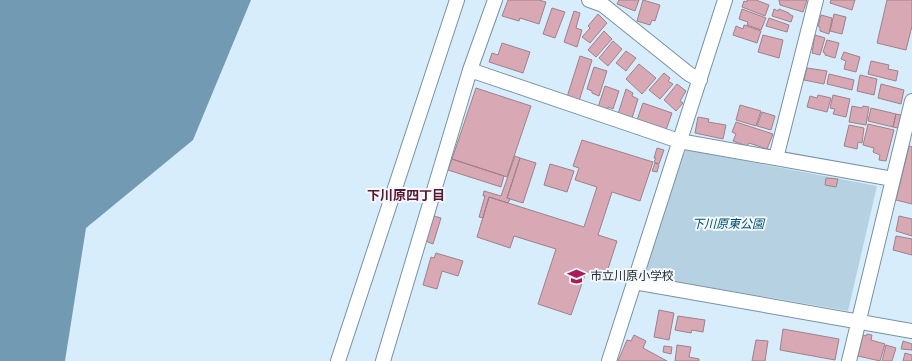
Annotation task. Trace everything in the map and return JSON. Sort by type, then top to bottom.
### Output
[{"type":"street","points":[[338,361],[457,0]]},
{"type":"street","points":[[383,361],[470,70],[495,0]]},
{"type":"street","points":[[589,0],[604,2],[689,74],[700,80]]},
{"type":"street","points":[[609,361],[725,0]]},
{"type":"street","points":[[776,158],[816,0]]},
{"type":"street","points":[[470,70],[679,141],[893,179]]},
{"type":"street","points":[[848,361],[912,101]]},
{"type":"street","points":[[634,282],[912,331]]},
{"type":"green space","name":"下川原東公園","points":[[687,150],[877,186],[848,311],[643,276],[680,155]]},
{"type":"shaded area","points":[[0,0],[251,0],[193,140],[86,228],[65,361],[0,361]]},
{"type":"building","points":[[508,0],[539,0],[546,2],[539,24],[520,18],[519,21],[502,16]]},
{"type":"building","points":[[619,0],[639,0],[635,11],[617,4]]},
{"type":"building","points":[[643,0],[660,5],[655,21],[652,20],[650,25],[637,21]]},
{"type":"building","points":[[747,0],[756,0],[769,5],[765,16],[742,7],[744,1],[747,2]]},
{"type":"building","points":[[779,0],[807,0],[803,12],[780,5]]},
{"type":"building","points":[[831,0],[855,0],[852,10],[830,3]]},
{"type":"building","points":[[887,0],[912,0],[912,26],[906,50],[877,43]]},
{"type":"building","points":[[552,8],[565,12],[555,38],[543,34]]},
{"type":"building","points":[[742,9],[766,18],[761,30],[747,25],[748,22],[739,19]]},
{"type":"building","points":[[774,9],[778,11],[779,9],[793,16],[791,22],[772,16]]},
{"type":"building","points":[[574,11],[580,13],[576,28],[582,30],[577,47],[564,42]]},
{"type":"building","points":[[598,14],[607,23],[590,43],[582,37],[590,28],[588,26]]},
{"type":"building","points":[[834,14],[846,17],[842,34],[830,31]]},
{"type":"building","points":[[821,15],[832,18],[829,34],[820,31],[820,27],[818,26]]},
{"type":"building","points":[[769,18],[789,25],[787,32],[766,26]]},
{"type":"building","points":[[744,25],[761,31],[757,43],[733,35],[736,26],[743,29]]},
{"type":"building","points":[[604,31],[612,39],[596,57],[588,50]]},
{"type":"building","points":[[763,35],[783,40],[779,58],[758,52]]},
{"type":"building","points":[[815,35],[825,38],[820,55],[812,53]]},
{"type":"building","points":[[827,40],[839,43],[835,58],[825,55],[823,52]]},
{"type":"building","points":[[613,41],[622,49],[608,66],[599,58]]},
{"type":"building","points":[[502,43],[530,52],[523,73],[489,62],[492,53],[498,55]]},
{"type":"building","points":[[626,51],[636,58],[626,71],[616,63]]},
{"type":"building","points":[[844,52],[860,57],[856,72],[844,69],[846,61],[841,59]]},
{"type":"building","points":[[580,56],[592,60],[579,101],[567,97]]},
{"type":"building","points":[[871,61],[889,65],[888,69],[898,71],[896,81],[868,74]]},
{"type":"building","points":[[639,64],[656,78],[642,94],[626,79]]},
{"type":"building","points":[[594,67],[607,71],[599,96],[587,89]]},
{"type":"building","points":[[807,68],[827,71],[824,84],[804,80]]},
{"type":"building","points":[[664,73],[670,78],[668,81],[673,84],[660,99],[649,90]]},
{"type":"building","points":[[829,74],[854,80],[852,90],[827,84]]},
{"type":"building","points":[[860,75],[877,79],[874,95],[857,91]]},
{"type":"building","points":[[677,84],[686,91],[680,101],[683,103],[676,111],[664,100]]},
{"type":"building","points":[[881,84],[904,90],[901,104],[878,98]]},
{"type":"building","points":[[605,86],[619,91],[613,109],[608,107],[608,111],[598,107]]},
{"type":"building","points":[[476,88],[531,106],[507,177],[452,159]]},
{"type":"building","points":[[626,89],[633,93],[632,96],[638,99],[632,118],[618,114]]},
{"type":"building","points":[[818,95],[831,98],[827,112],[807,107],[810,96],[817,98]]},
{"type":"building","points":[[833,95],[850,99],[846,117],[833,114],[835,109],[830,108]]},
{"type":"building","points":[[643,103],[672,113],[666,130],[637,120]]},
{"type":"building","points":[[740,105],[761,111],[756,126],[736,120]]},
{"type":"building","points":[[852,106],[862,108],[863,106],[869,107],[866,125],[849,122]]},
{"type":"building","points":[[871,108],[896,114],[893,127],[868,121]]},
{"type":"building","points":[[762,112],[775,116],[771,130],[757,126]]},
{"type":"building","points":[[896,114],[901,115],[898,128],[893,127]]},
{"type":"building","points":[[698,117],[709,119],[708,122],[726,125],[723,139],[695,133]]},
{"type":"building","points":[[736,122],[773,134],[767,149],[749,143],[747,146],[733,141],[736,134],[732,132]]},
{"type":"building","points":[[868,124],[894,130],[886,161],[879,160],[880,155],[873,152],[874,148],[863,145]]},
{"type":"building","points":[[849,125],[864,128],[862,143],[858,142],[857,149],[844,146]]},
{"type":"building","points":[[582,140],[653,162],[640,201],[612,192],[598,235],[617,241],[605,278],[586,272],[571,315],[538,304],[556,249],[514,236],[510,248],[477,237],[489,197],[584,227],[597,187],[575,180],[579,168],[573,166]]},
{"type":"building","points":[[909,146],[912,147],[912,204],[896,200]]},
{"type":"building","points":[[657,148],[664,150],[659,164],[654,162]]},
{"type":"building","points":[[515,156],[520,158],[507,198],[510,199],[508,203],[489,197],[483,218],[479,217],[485,196],[483,196],[484,191],[501,196]]},
{"type":"building","points":[[520,158],[536,163],[523,203],[507,198]]},
{"type":"building","points":[[452,159],[504,176],[501,187],[448,170]]},
{"type":"building","points":[[655,163],[659,165],[657,172],[652,171]]},
{"type":"building","points":[[550,164],[574,171],[567,192],[544,185]]},
{"type":"building","points":[[826,178],[838,179],[836,187],[825,185]]},
{"type":"building","points":[[431,215],[441,218],[433,244],[423,240]]},
{"type":"building","points":[[899,216],[912,219],[912,236],[896,231]]},
{"type":"building","points":[[896,236],[912,239],[912,255],[893,250]]},
{"type":"building","points":[[436,253],[463,261],[458,276],[442,271],[437,289],[423,285],[431,257],[434,258]]},
{"type":"building","points":[[659,310],[674,313],[669,340],[654,337]]},
{"type":"building","points":[[678,316],[705,320],[703,332],[692,330],[691,333],[675,330]]},
{"type":"building","points":[[783,329],[839,339],[835,360],[780,350]]},
{"type":"building","points":[[867,334],[872,335],[871,340],[885,344],[880,361],[858,356],[863,335],[866,336]]},
{"type":"building","points":[[634,335],[646,341],[643,348],[667,361],[618,361],[627,340],[631,341]]},
{"type":"building","points":[[756,340],[768,341],[765,361],[752,361]]},
{"type":"building","points":[[903,341],[912,344],[912,350],[901,349]]},
{"type":"building","points":[[677,345],[691,347],[689,357],[699,359],[699,361],[675,361]]},
{"type":"building","points":[[886,345],[896,348],[892,361],[882,361]]},
{"type":"building","points":[[664,346],[672,347],[671,354],[663,352]]},
{"type":"building","points":[[905,353],[912,355],[912,361],[903,361]]},
{"type":"place","name":"市立川原小学校","points":[[577,276]]},
{"type":"district","name":"下川原四丁目","points":[[406,195]]}]
